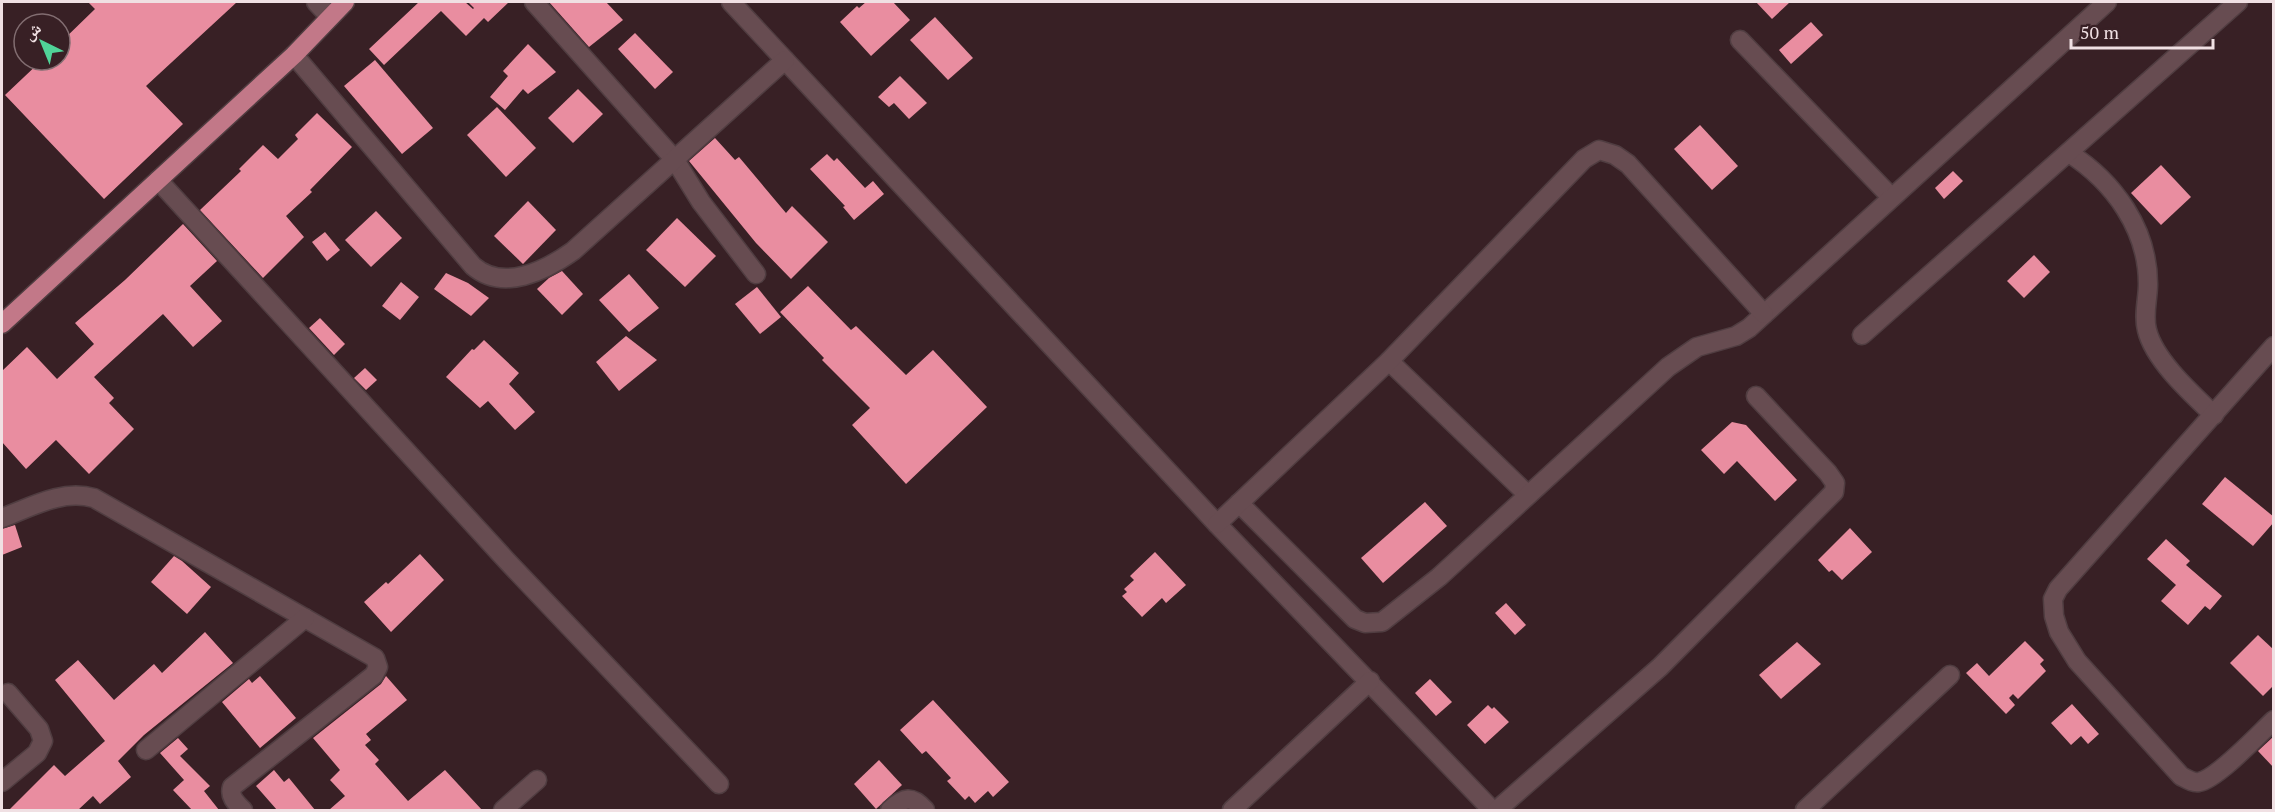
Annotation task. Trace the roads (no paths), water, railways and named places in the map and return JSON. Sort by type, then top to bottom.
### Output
[{"type":"main road","points":[[2,324],[294,55],[345,2]]},
{"type":"street","points":[[315,2],[330,18]]},
{"type":"street","points":[[534,2],[675,160],[702,202],[756,274]]},
{"type":"street","points":[[731,2],[1217,524],[1495,810],[1660,667],[1834,492],[1835,483],[1828,472],[1756,396]]},
{"type":"street","points":[[1239,503],[1355,619],[1365,623],[1382,622],[1439,577],[1668,367],[1697,347],[1737,336],[1764,314],[2107,2]]},
{"type":"street","points":[[1862,336],[2238,2]]},
{"type":"street","points":[[1740,40],[1891,197]]},
{"type":"street","points":[[294,55],[473,266],[493,278],[520,276],[544,269],[558,261],[675,160],[785,60]]},
{"type":"street","points":[[1217,524],[1389,361],[1584,159],[1599,150],[1615,155],[1628,164],[1764,314]]},
{"type":"street","points":[[2069,153],[2095,172],[2112,190],[2142,239],[2147,260],[2147,330],[2171,372],[2214,415]]},
{"type":"street","points":[[158,180],[506,560],[718,784]]},
{"type":"street","points":[[2274,346],[2058,589],[2052,607],[2059,632],[2077,661],[2181,776],[2190,782],[2199,782],[2224,767],[2274,720]]},
{"type":"street","points":[[1389,361],[1528,495]]},
{"type":"street","points":[[2,518],[61,496],[78,495],[94,498],[371,654],[377,662],[377,671],[232,787],[231,795],[243,810]]},
{"type":"street","points":[[146,750],[306,618]]},
{"type":"street","points":[[1805,810],[1950,675]]},
{"type":"street","points":[[1232,810],[1370,681]]},
{"type":"street","points":[[2,782],[37,753],[43,741],[39,729],[8,693]]},
{"type":"street","points":[[503,810],[537,780]]},
{"type":"street","points":[[890,810],[903,800],[910,799],[917,801],[925,810]]}]
